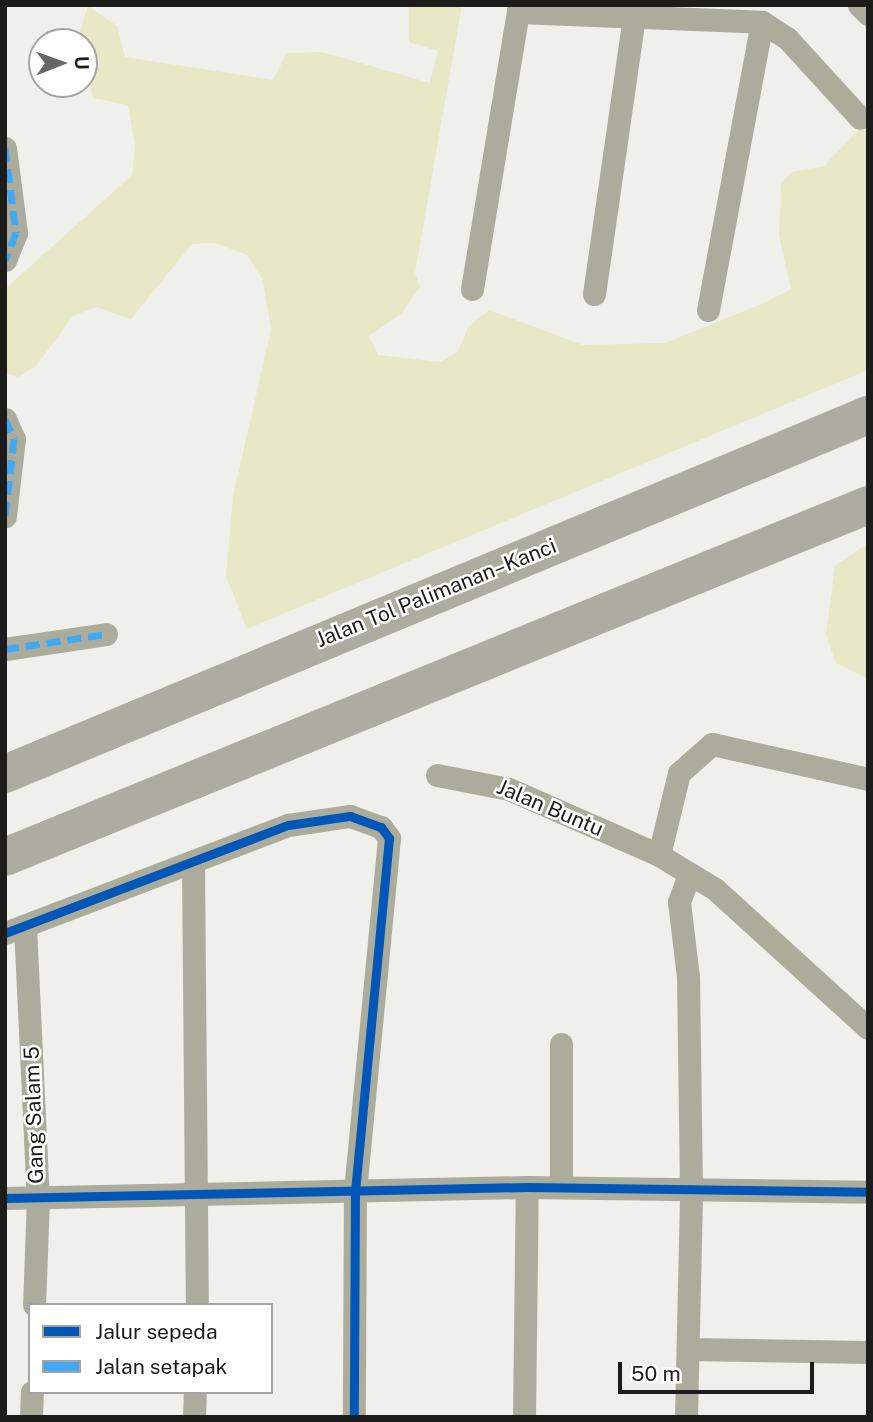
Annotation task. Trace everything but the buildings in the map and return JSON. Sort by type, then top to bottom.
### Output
[{"type":"highway","name":"Jalan Tol Palimanan–Kanci","points":[[5,774],[868,415]]},
{"type":"highway","points":[[5,857],[868,505]]},
{"type":"street","points":[[859,5],[868,14]]},
{"type":"street","points":[[472,289],[518,9],[762,22],[787,38],[860,118]]},
{"type":"street","points":[[594,295],[634,17]]},
{"type":"street","points":[[708,310],[762,22]]},
{"type":"street","points":[[5,148],[16,233],[5,260]]},
{"type":"street","points":[[5,419],[14,439],[5,516]]},
{"type":"street","points":[[5,649],[106,634]]},
{"type":"street","points":[[659,855],[680,773],[712,744],[868,779]]},
{"type":"street","name":"Jalan Buntu","points":[[438,775],[509,789],[659,855],[684,886],[793,954],[868,1028]]},
{"type":"street","points":[[15,930],[288,825],[350,816],[370,819],[389,838],[355,1189],[354,1417]]},
{"type":"street","points":[[193,863],[199,1189],[197,1303]]},
{"type":"street","points":[[684,886],[691,1190],[690,1349],[686,1417]]},
{"type":"street","name":"Gang Salam 5","points":[[15,930],[38,1198],[34,1303]]},
{"type":"street","points":[[561,1044],[561,1187]]},
{"type":"street","points":[[524,1417],[527,1187]]},
{"type":"street","points":[[5,1198],[199,1189],[561,1187],[868,1192]]},
{"type":"street","points":[[690,1349],[868,1352]]},
{"type":"street","points":[[31,1417],[32,1394]]},
{"type":"street","points":[[194,1417],[195,1394]]},
{"type":"green space","points":[[409,5],[462,5],[415,273],[420,287],[402,313],[369,336],[378,355],[440,362],[458,352],[468,327],[489,310],[583,345],[665,343],[764,303],[791,289],[779,235],[781,183],[792,172],[824,166],[868,120],[868,370],[247,629],[226,576],[233,496],[271,330],[263,280],[247,255],[216,243],[192,244],[131,319],[96,307],[73,316],[36,366],[19,377],[5,373],[5,289],[132,175],[135,147],[128,105],[93,98],[98,98],[98,28],[81,28],[88,6],[117,26],[125,57],[273,80],[287,53],[322,52],[430,83],[438,51],[409,42]]},
{"type":"green space","points":[[868,543],[868,679],[836,663],[826,635],[835,566]]},
{"type":"marked path","points":[[5,148],[16,233],[5,260]]},
{"type":"marked path","points":[[5,419],[14,439],[5,516]]},
{"type":"marked path","points":[[5,649],[106,634]]},
{"type":"cycle path","points":[[5,933],[288,825],[350,816],[381,827],[389,838],[355,1189],[354,1417]]},
{"type":"cycle path","points":[[5,1198],[527,1187],[868,1192]]}]
